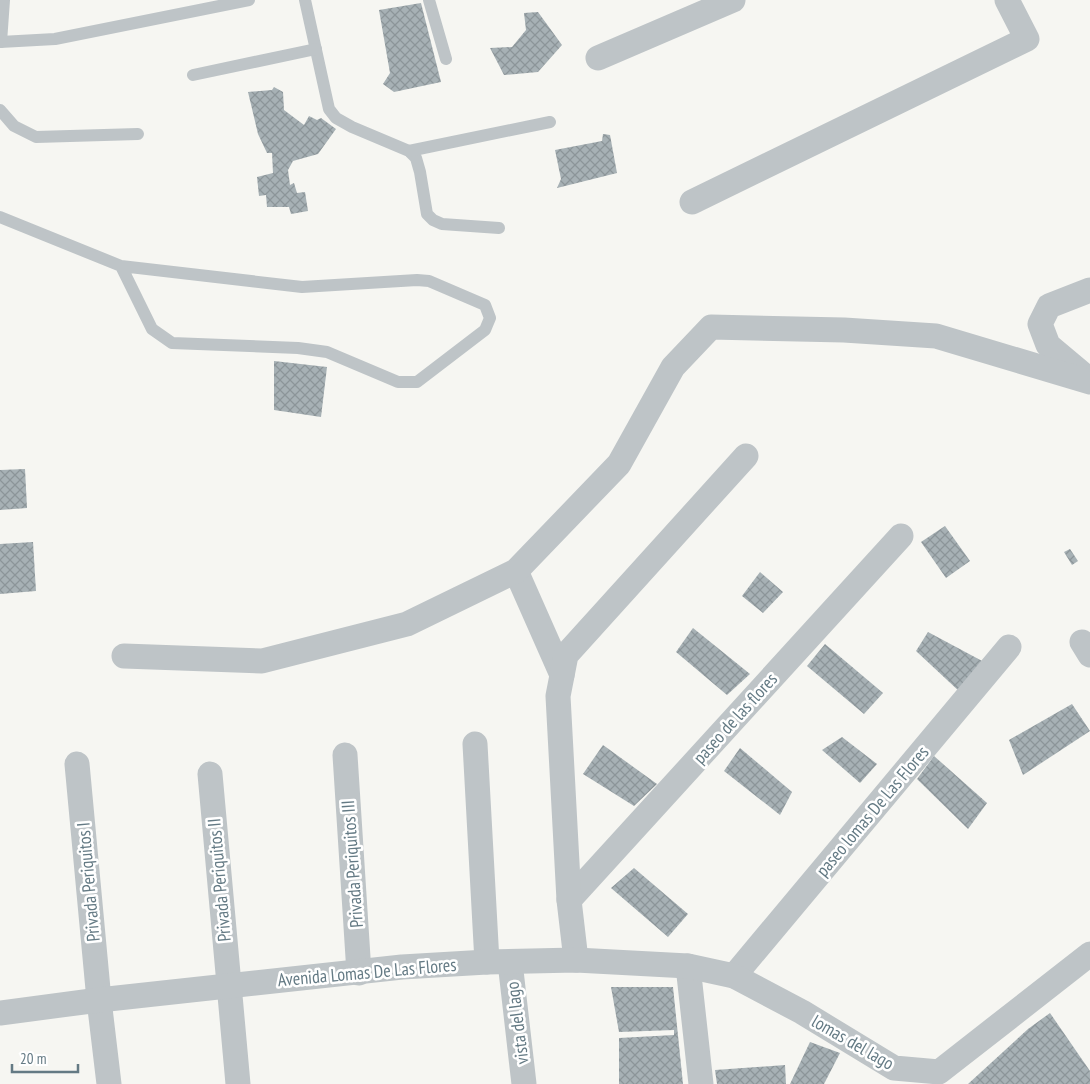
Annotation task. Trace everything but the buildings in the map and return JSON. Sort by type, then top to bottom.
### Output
[{"type":"street","points":[[598,58],[732,0]]},
{"type":"street","points":[[692,202],[1027,39],[1007,0]]},
{"type":"street","points":[[1090,290],[1049,306],[1040,324],[1048,345],[1090,381]]},
{"type":"street","points":[[124,656],[262,661],[408,624],[516,571],[619,464],[673,367],[711,327],[844,330],[936,336],[1090,381]]},
{"type":"street","points":[[576,960],[569,900],[558,696],[566,655],[746,456]]},
{"type":"street","name":"paseo de las flores","points":[[569,900],[901,536]]},
{"type":"street","points":[[516,571],[562,675]]},
{"type":"street","name":"paseo lomas De Las Flores","points":[[734,976],[1009,647]]},
{"type":"street","name":"vista del lago","points":[[475,744],[499,962],[524,1084]]},
{"type":"street","name":"Privada Periquitos III","points":[[345,755],[359,972]]},
{"type":"street","name":"Privada Periquitos I","points":[[77,764],[108,1084]]},
{"type":"street","name":"Privada Periquitos II","points":[[210,774],[238,1084]]},
{"type":"street","name":"lomas del lago","points":[[734,976],[802,1012],[894,1068],[940,1072],[1090,954]]},
{"type":"street","name":"Avenida Lomas De Las Flores","points":[[0,1013],[229,985],[402,967],[499,962],[576,960],[688,966],[734,976]]},
{"type":"street","points":[[688,966],[701,1084]]},
{"type":"lane","points":[[4,0],[1,42],[55,39],[249,0]]},
{"type":"lane","points":[[305,0],[329,109],[336,118],[352,127],[409,151],[416,158],[427,214],[433,220],[442,224],[499,228]]},
{"type":"lane","points":[[429,0],[446,59]]},
{"type":"lane","points":[[193,75],[316,50]]},
{"type":"lane","points":[[0,110],[14,126],[36,137],[138,134]]},
{"type":"lane","points":[[409,151],[550,122]]},
{"type":"lane","points":[[0,217],[121,266],[302,287],[417,280],[428,281],[485,305],[490,318],[485,330],[417,382],[398,382],[328,352],[298,348],[172,343],[152,329],[121,266]]}]
